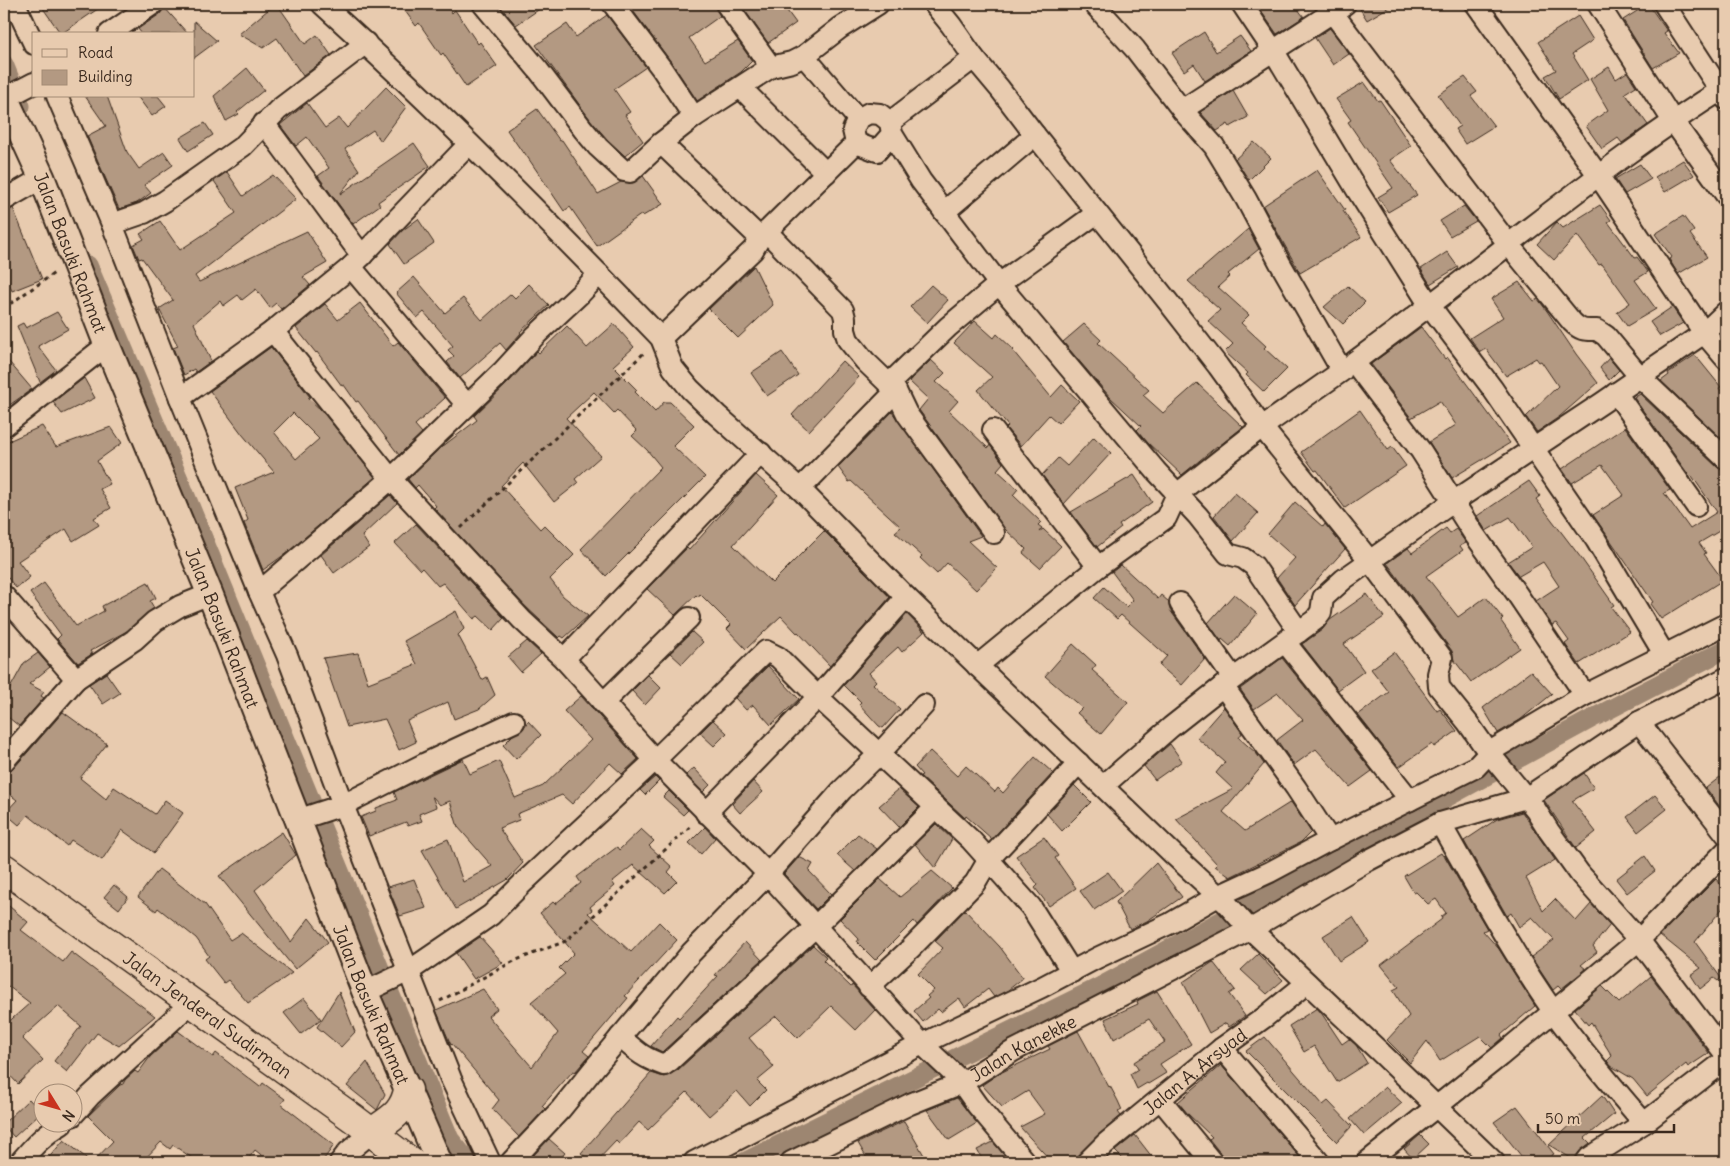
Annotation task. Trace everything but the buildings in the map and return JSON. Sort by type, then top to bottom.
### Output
[{"type":"highway","name":"Jalan Jenderal Sudirman","points":[[4,868],[411,1162]]},
{"type":"highway","points":[[372,1132],[394,1117],[403,1107],[408,1090]]},
{"type":"main road","name":"Jalan Basuki Rahmat","points":[[15,92],[42,178],[107,346],[210,594],[306,817],[372,989],[408,1090],[439,1162]]},
{"type":"street","points":[[15,4],[32,40]]},
{"type":"street","points":[[112,32],[153,4]]},
{"type":"street","points":[[322,4],[366,43],[469,144],[661,338],[673,368],[690,389],[800,488],[906,597],[1494,1162]]},
{"type":"street","points":[[483,4],[539,71],[598,147],[624,171],[630,172],[694,117],[771,67],[792,62],[804,56],[840,28],[878,4]]},
{"type":"street","points":[[613,4],[662,69],[694,117]]},
{"type":"street","points":[[726,4],[771,67]]},
{"type":"street","points":[[934,4],[974,58],[1218,366],[1262,427],[1370,561],[1440,654],[1442,658],[1438,674],[1439,687],[1536,810],[1580,874],[1639,940],[1726,1055]]},
{"type":"street","points":[[1094,4],[1135,49],[1218,154],[1246,199],[1280,263],[1348,366],[1421,450],[1453,502],[1585,695]]},
{"type":"street","points":[[1242,4],[1274,50],[1357,190],[1430,306],[1492,388],[1596,540],[1664,654]]},
{"type":"street","points":[[1476,4],[1598,175],[1704,333],[1726,359]]},
{"type":"street","points":[[1598,4],[1673,121],[1726,195]]},
{"type":"street","points":[[978,666],[1098,567],[1166,518],[1178,494],[1262,427],[1430,306],[1598,175],[1673,121],[1724,92],[1664,4]]},
{"type":"street","points":[[1182,110],[1274,50],[1334,7],[1509,245],[1572,322],[1582,330],[1599,331],[1606,336],[1640,377],[1726,459]]},
{"type":"street","points":[[112,224],[144,213],[165,201],[242,146],[278,110],[366,43]]},
{"type":"street","points":[[804,56],[858,119]]},
{"type":"street","points":[[856,143],[877,151],[891,128],[974,58]]},
{"type":"street","points":[[741,88],[826,173]]},
{"type":"street","points":[[58,98],[112,224],[180,398],[259,592],[287,655],[451,1080],[490,1162]]},
{"type":"street","points":[[856,143],[853,130],[858,119],[869,113],[880,114],[891,128],[921,181],[998,284],[1198,516],[1228,554],[1243,558],[1254,566],[1292,637],[1410,800]]},
{"type":"street","points":[[264,123],[356,261],[467,405]]},
{"type":"street","points":[[944,212],[1035,135]]},
{"type":"street","points":[[661,338],[753,250],[763,235],[856,143]]},
{"type":"street","points":[[180,398],[273,331],[356,261],[469,144]]},
{"type":"street","points":[[661,144],[763,235],[843,310],[845,318],[844,330],[848,340],[865,361],[893,387],[907,414],[994,533]]},
{"type":"street","points":[[4,200],[42,178]]},
{"type":"street","points":[[800,488],[948,327],[998,284],[1097,213]]},
{"type":"street","points":[[259,592],[391,479],[599,274]]},
{"type":"street","points":[[1103,786],[1171,727],[1228,682],[1320,615],[1321,602],[1332,589],[1453,502],[1704,333],[1726,312]]},
{"type":"street","points":[[273,331],[391,479],[522,620],[564,659],[655,760],[768,874],[926,1048],[960,1080],[977,1105],[1025,1162]]},
{"type":"street","points":[[4,426],[107,346]]},
{"type":"street","points":[[1616,393],[1696,506]]},
{"type":"street","points":[[993,430],[1098,567]]},
{"type":"street","points":[[564,659],[761,453]]},
{"type":"street","points":[[4,762],[76,679],[180,606],[210,594]]},
{"type":"street","points":[[4,596],[76,679]]},
{"type":"street","points":[[706,813],[818,697],[906,597]]},
{"type":"street","points":[[1180,603],[1228,682],[1330,840]]},
{"type":"street","points":[[603,703],[689,618]]},
{"type":"street","points":[[694,1162],[926,1048],[964,1025],[1097,958],[1223,900],[1330,840],[1476,767],[1491,755],[1585,695],[1726,624]]},
{"type":"street","points":[[372,989],[409,971],[491,915],[766,652],[778,657],[818,697],[972,840],[1031,907],[1072,972]]},
{"type":"street","name":"Jalan Kanekke","points":[[791,1162],[817,1157],[910,1104],[1013,1052],[1440,823],[1523,795],[1639,722],[1726,679]]},
{"type":"street","points":[[511,1162],[561,1109],[691,953],[768,874],[842,790],[880,754],[924,705]]},
{"type":"street","points":[[306,817],[343,804],[514,722]]},
{"type":"street","points":[[1639,722],[1726,834]]},
{"type":"street","points":[[869,986],[910,949],[974,883],[989,859],[1079,764]]},
{"type":"street","points":[[620,1037],[642,1056],[651,1061],[664,1064],[671,1060],[815,927],[936,807]]},
{"type":"street","points":[[1440,823],[1497,924],[1553,1011],[1586,1054],[1644,1123]]},
{"type":"street","points":[[1367,1162],[1639,940],[1726,851]]},
{"type":"street","name":"Jalan A. Arsyad","points":[[1087,1162],[1222,1048],[1307,984]]},
{"type":"street","points":[[82,1106],[191,1003]]},
{"type":"street","points":[[1222,1048],[1319,1162]]},
{"type":"street","points":[[1586,1162],[1589,1158],[1644,1123],[1726,1060]]},
{"type":"street","points":[[1161,1100],[1212,1162]]},
{"type":"street","points":[[340,1162],[348,1152],[372,1132]]},
{"type":"street","points":[[20,1162],[36,1142],[46,1134]]},
{"type":"path","points":[[4,308],[73,260]]},
{"type":"path","points":[[448,541],[661,338]]},
{"type":"path","points":[[423,1011],[514,961],[566,940],[706,813]]},
{"type":"waterway","points":[[4,64],[21,106]]},
{"type":"waterway","points":[[88,265],[179,479],[450,1139],[469,1162]]},
{"type":"waterway","points":[[744,1162],[1099,987],[1593,718],[1726,649]]}]
